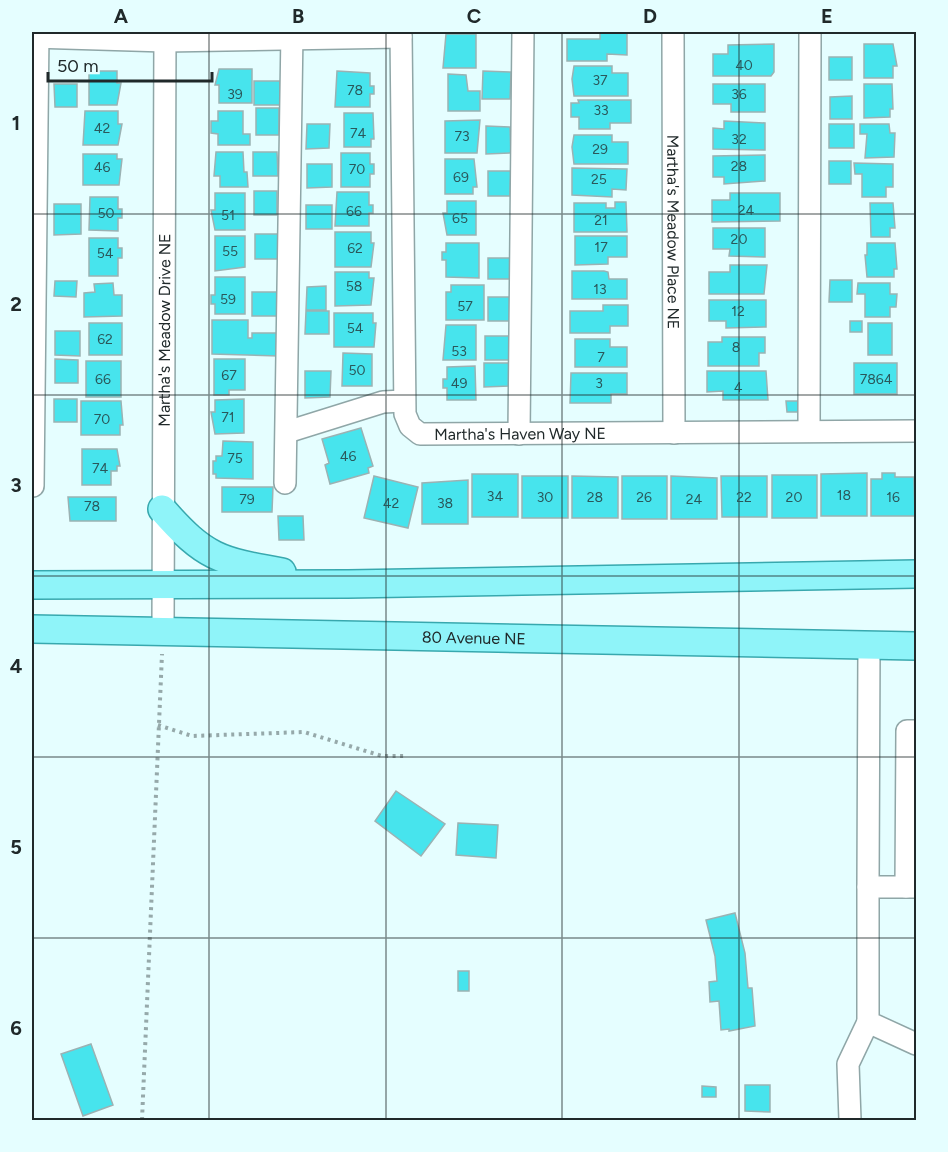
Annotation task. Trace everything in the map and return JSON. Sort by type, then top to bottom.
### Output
[{"type":"main road","points":[[162,509],[185,535],[210,555],[239,565],[348,584]]},
{"type":"main road","points":[[32,585],[348,584],[916,574]]},
{"type":"main road","name":"80 Avenue NE","points":[[32,629],[916,646]]},
{"type":"street","points":[[519,434],[523,32]]},
{"type":"street","name":"Martha's Meadow Place NE","points":[[673,32],[674,433]]},
{"type":"street","points":[[809,431],[810,32]]},
{"type":"street","points":[[33,486],[36,35],[401,34]]},
{"type":"street","name":"Martha's Haven Way NE","points":[[401,34],[405,414],[410,426],[420,434],[916,431]]},
{"type":"street","points":[[285,483],[293,35]]},
{"type":"street","name":"Martha's Meadow Drive NE","points":[[163,630],[165,36]]},
{"type":"street","points":[[287,432],[383,402],[405,401]]},
{"type":"street","points":[[850,1120],[848,1064],[868,1022],[869,645]]},
{"type":"street","points":[[868,887],[911,887],[907,731],[916,731]]},
{"type":"street","points":[[868,1022],[916,1044]]},
{"type":"path","points":[[142,1120],[163,630]]},
{"type":"path","points":[[158,725],[192,736],[304,732],[382,756],[406,756]]},
{"type":"building","points":[[600,33],[627,33],[627,55],[607,54],[607,61],[567,61],[567,39],[600,39]]},
{"type":"building","points":[[446,34],[476,34],[476,68],[443,68]]},
{"type":"building","points":[[774,44],[774,72],[771,76],[713,76],[713,54],[728,54],[728,45]]},
{"type":"building","points":[[864,44],[893,44],[897,66],[893,66],[893,78],[864,78]]},
{"type":"building","points":[[829,57],[852,57],[852,80],[829,80]]},
{"type":"building","points":[[574,66],[612,66],[612,73],[628,73],[628,96],[574,96],[572,79]]},
{"type":"building","points":[[219,69],[252,69],[252,103],[219,103],[219,85],[215,85]]},
{"type":"building","points":[[89,71],[117,71],[117,83],[121,83],[117,105],[89,105]]},
{"type":"building","points":[[337,71],[370,73],[370,86],[374,86],[374,94],[370,94],[370,107],[335,107]]},
{"type":"building","points":[[483,71],[511,72],[510,99],[482,99]]},
{"type":"building","points":[[448,74],[466,75],[468,91],[480,91],[480,111],[448,111]]},
{"type":"building","points":[[254,81],[280,81],[280,105],[254,105]]},
{"type":"building","points":[[54,84],[77,84],[77,107],[55,107]]},
{"type":"building","points":[[713,84],[765,84],[765,112],[731,112],[731,104],[713,104]]},
{"type":"building","points":[[864,84],[892,84],[893,109],[890,109],[890,117],[864,118]]},
{"type":"building","points":[[852,96],[852,119],[830,119],[830,97]]},
{"type":"building","points":[[578,100],[631,100],[631,123],[610,123],[610,129],[579,129],[579,117],[571,117],[571,103],[579,103]]},
{"type":"building","points":[[256,108],[279,108],[279,135],[256,135]]},
{"type":"building","points":[[85,111],[118,111],[118,124],[122,124],[118,145],[83,145]]},
{"type":"building","points":[[218,111],[243,111],[243,134],[250,134],[250,145],[218,145],[218,134],[211,133],[211,121],[218,121]]},
{"type":"building","points":[[344,113],[373,113],[374,139],[371,139],[371,147],[344,147]]},
{"type":"building","points":[[480,120],[477,153],[445,153],[445,121]]},
{"type":"building","points":[[724,121],[765,123],[765,150],[713,149],[713,128],[724,129]]},
{"type":"building","points":[[307,124],[330,124],[329,148],[306,149]]},
{"type":"building","points":[[829,124],[854,124],[854,148],[829,148]]},
{"type":"building","points":[[860,124],[889,124],[890,133],[895,133],[894,157],[865,158],[867,134],[860,134]]},
{"type":"building","points":[[486,126],[510,127],[511,153],[486,154]]},
{"type":"building","points":[[574,135],[612,135],[612,142],[628,142],[628,164],[574,164],[572,147]]},
{"type":"building","points":[[216,152],[243,152],[244,172],[247,172],[248,187],[220,187],[220,176],[214,176]]},
{"type":"building","points":[[253,152],[277,152],[278,176],[253,176]]},
{"type":"building","points":[[341,153],[370,153],[370,164],[374,164],[374,174],[370,174],[370,187],[341,187]]},
{"type":"building","points":[[83,154],[117,154],[117,159],[122,159],[119,185],[83,185]]},
{"type":"building","points":[[765,155],[765,181],[724,184],[724,177],[713,177],[713,156]]},
{"type":"building","points":[[445,159],[474,159],[477,187],[473,187],[473,194],[445,194]]},
{"type":"building","points":[[829,161],[851,161],[851,184],[829,184]]},
{"type":"building","points":[[854,163],[893,164],[893,187],[886,187],[886,197],[862,197],[862,174],[855,174]]},
{"type":"building","points":[[307,164],[332,164],[332,187],[307,188]]},
{"type":"building","points":[[572,168],[627,169],[626,190],[612,189],[612,197],[572,195]]},
{"type":"building","points":[[488,171],[511,171],[510,196],[488,196]]},
{"type":"building","points":[[254,191],[277,191],[277,215],[254,215]]},
{"type":"building","points":[[337,192],[369,192],[369,205],[373,205],[373,213],[369,213],[369,226],[335,226]]},
{"type":"building","points":[[215,193],[245,193],[245,230],[215,230],[211,210],[215,210]]},
{"type":"building","points":[[730,193],[780,193],[780,221],[712,222],[712,200],[730,200]]},
{"type":"building","points":[[90,197],[118,197],[118,209],[122,209],[122,218],[118,218],[118,231],[89,230]]},
{"type":"building","points":[[447,201],[476,201],[476,235],[447,235],[443,213],[447,213]]},
{"type":"building","points":[[615,202],[626,202],[627,232],[574,232],[574,203],[606,203],[606,208],[615,208]]},
{"type":"building","points":[[870,203],[893,203],[895,228],[890,228],[890,237],[871,237]]},
{"type":"building","points":[[54,204],[81,204],[81,234],[54,235]]},
{"type":"building","points":[[306,205],[332,205],[332,229],[306,229]]},
{"type":"building","points":[[713,228],[765,228],[765,257],[729,256],[730,249],[713,249]]},
{"type":"building","points":[[335,232],[371,232],[371,243],[374,243],[371,267],[335,267]]},
{"type":"building","points":[[255,234],[278,234],[278,259],[255,259]]},
{"type":"building","points":[[215,236],[245,236],[245,267],[215,271]]},
{"type":"building","points":[[575,236],[627,236],[627,257],[608,257],[608,264],[575,265]]},
{"type":"building","points":[[89,238],[118,238],[118,248],[122,248],[122,258],[118,258],[118,276],[89,276]]},
{"type":"building","points":[[446,243],[479,243],[479,278],[446,277],[446,260],[442,260],[442,252],[446,252]]},
{"type":"building","points":[[867,243],[895,243],[897,269],[894,269],[894,277],[867,277],[865,255],[867,255]]},
{"type":"building","points":[[488,258],[511,258],[511,279],[488,279]]},
{"type":"building","points":[[730,265],[767,265],[764,294],[709,294],[709,272],[730,272]]},
{"type":"building","points":[[572,271],[604,271],[608,272],[609,279],[627,279],[627,299],[572,299]]},
{"type":"building","points":[[335,272],[369,272],[369,278],[374,278],[371,305],[335,306]]},
{"type":"building","points":[[215,277],[245,277],[245,314],[215,314],[215,304],[211,304],[211,295],[215,295]]},
{"type":"building","points":[[830,280],[852,280],[852,302],[829,302]]},
{"type":"building","points":[[55,281],[77,281],[76,297],[54,296]]},
{"type":"building","points":[[113,283],[114,295],[122,295],[122,316],[84,317],[84,293],[95,292],[94,284]]},
{"type":"building","points":[[858,283],[890,283],[890,294],[897,294],[896,307],[890,307],[890,317],[865,317],[865,294],[857,294]]},
{"type":"building","points":[[451,285],[484,285],[484,320],[446,320],[446,292],[451,292]]},
{"type":"building","points":[[326,286],[326,310],[306,310],[307,287]]},
{"type":"building","points":[[252,292],[278,292],[278,316],[252,316]]},
{"type":"building","points":[[488,297],[510,297],[510,321],[488,321]]},
{"type":"building","points":[[709,300],[766,300],[766,327],[726,328],[726,321],[709,321]]},
{"type":"building","points":[[603,305],[628,305],[628,326],[610,326],[610,333],[570,333],[570,311],[603,311]]},
{"type":"building","points":[[306,311],[329,311],[329,334],[305,334]]},
{"type":"building","points":[[334,313],[373,313],[373,323],[376,323],[374,347],[334,347]]},
{"type":"building","points":[[212,320],[248,320],[248,338],[252,338],[252,333],[279,333],[278,356],[212,354]]},
{"type":"building","points":[[850,321],[862,321],[862,332],[850,332]]},
{"type":"building","points":[[89,323],[122,323],[122,355],[89,355]]},
{"type":"building","points":[[868,323],[892,323],[892,355],[868,355]]},
{"type":"building","points":[[446,325],[476,325],[476,360],[443,360]]},
{"type":"building","points":[[55,331],[80,331],[80,356],[55,355]]},
{"type":"building","points":[[485,336],[509,336],[509,360],[485,360]]},
{"type":"building","points":[[722,337],[765,337],[765,353],[759,353],[759,366],[708,366],[708,342],[722,342]]},
{"type":"building","points":[[575,339],[610,339],[610,347],[627,347],[627,367],[575,367]]},
{"type":"building","points":[[343,353],[372,354],[372,386],[342,386]]},
{"type":"building","points":[[55,359],[78,360],[78,383],[55,383]]},
{"type":"building","points":[[214,359],[245,359],[245,390],[229,390],[229,395],[214,395]]},
{"type":"building","points":[[86,361],[121,361],[121,397],[86,397]]},
{"type":"building","points":[[484,363],[510,363],[510,386],[484,387]]},
{"type":"building","points":[[854,363],[897,363],[897,394],[854,394]]},
{"type":"building","points":[[475,366],[476,400],[447,400],[447,388],[443,388],[443,379],[447,379],[447,367]]},
{"type":"building","points":[[305,371],[331,371],[330,397],[305,398]]},
{"type":"building","points":[[707,371],[766,371],[768,400],[723,400],[723,391],[707,392]]},
{"type":"building","points":[[571,373],[627,373],[627,394],[611,394],[611,403],[570,403]]},
{"type":"building","points":[[54,399],[77,399],[77,422],[54,422]]},
{"type":"building","points":[[244,399],[244,433],[215,434],[211,412],[215,412],[215,400]]},
{"type":"building","points":[[81,401],[121,401],[123,425],[120,425],[120,435],[81,435]]},
{"type":"building","points":[[786,401],[800,401],[800,412],[787,412]]},
{"type":"building","points":[[361,428],[373,466],[368,468],[369,473],[330,484],[325,465],[329,463],[322,439]]},
{"type":"building","points":[[223,441],[253,442],[253,479],[216,478],[216,474],[213,474],[213,461],[216,461],[216,456],[222,456]]},
{"type":"building","points":[[82,449],[117,449],[120,466],[117,466],[117,471],[111,471],[111,485],[82,485]]},
{"type":"building","points":[[867,473],[867,516],[821,516],[821,474]]},
{"type":"building","points":[[882,473],[895,473],[895,477],[914,477],[915,516],[871,516],[871,479],[882,479]]},
{"type":"building","points":[[472,474],[518,474],[518,517],[472,517]]},
{"type":"building","points":[[772,475],[817,475],[817,518],[772,518]]},
{"type":"building","points":[[374,476],[418,487],[408,528],[364,518]]},
{"type":"building","points":[[522,476],[568,476],[568,518],[522,518]]},
{"type":"building","points":[[572,476],[618,477],[618,518],[572,518]]},
{"type":"building","points":[[622,476],[667,476],[667,519],[622,519]]},
{"type":"building","points":[[671,476],[717,478],[717,519],[671,519]]},
{"type":"building","points":[[721,476],[767,476],[767,517],[722,517]]},
{"type":"building","points":[[468,480],[468,524],[422,524],[422,483]]},
{"type":"building","points":[[222,487],[273,487],[272,512],[222,512]]},
{"type":"building","points":[[68,497],[116,497],[116,521],[70,521]]},
{"type":"building","points":[[278,516],[303,516],[304,540],[279,540]]},
{"type":"building","points":[[396,791],[445,824],[421,856],[375,821]]},
{"type":"building","points":[[458,823],[498,825],[496,858],[456,855]]},
{"type":"building","points":[[735,913],[745,953],[748,988],[752,988],[755,1026],[729,1031],[729,1029],[721,1030],[719,1001],[710,1002],[709,982],[717,981],[715,956],[706,920]]},
{"type":"building","points":[[458,971],[469,971],[469,991],[458,991]]},
{"type":"building","points":[[91,1044],[113,1105],[83,1116],[61,1054]]},
{"type":"building","points":[[745,1085],[770,1085],[770,1112],[745,1111]]},
{"type":"building","points":[[702,1086],[716,1087],[716,1097],[702,1097]]}]
